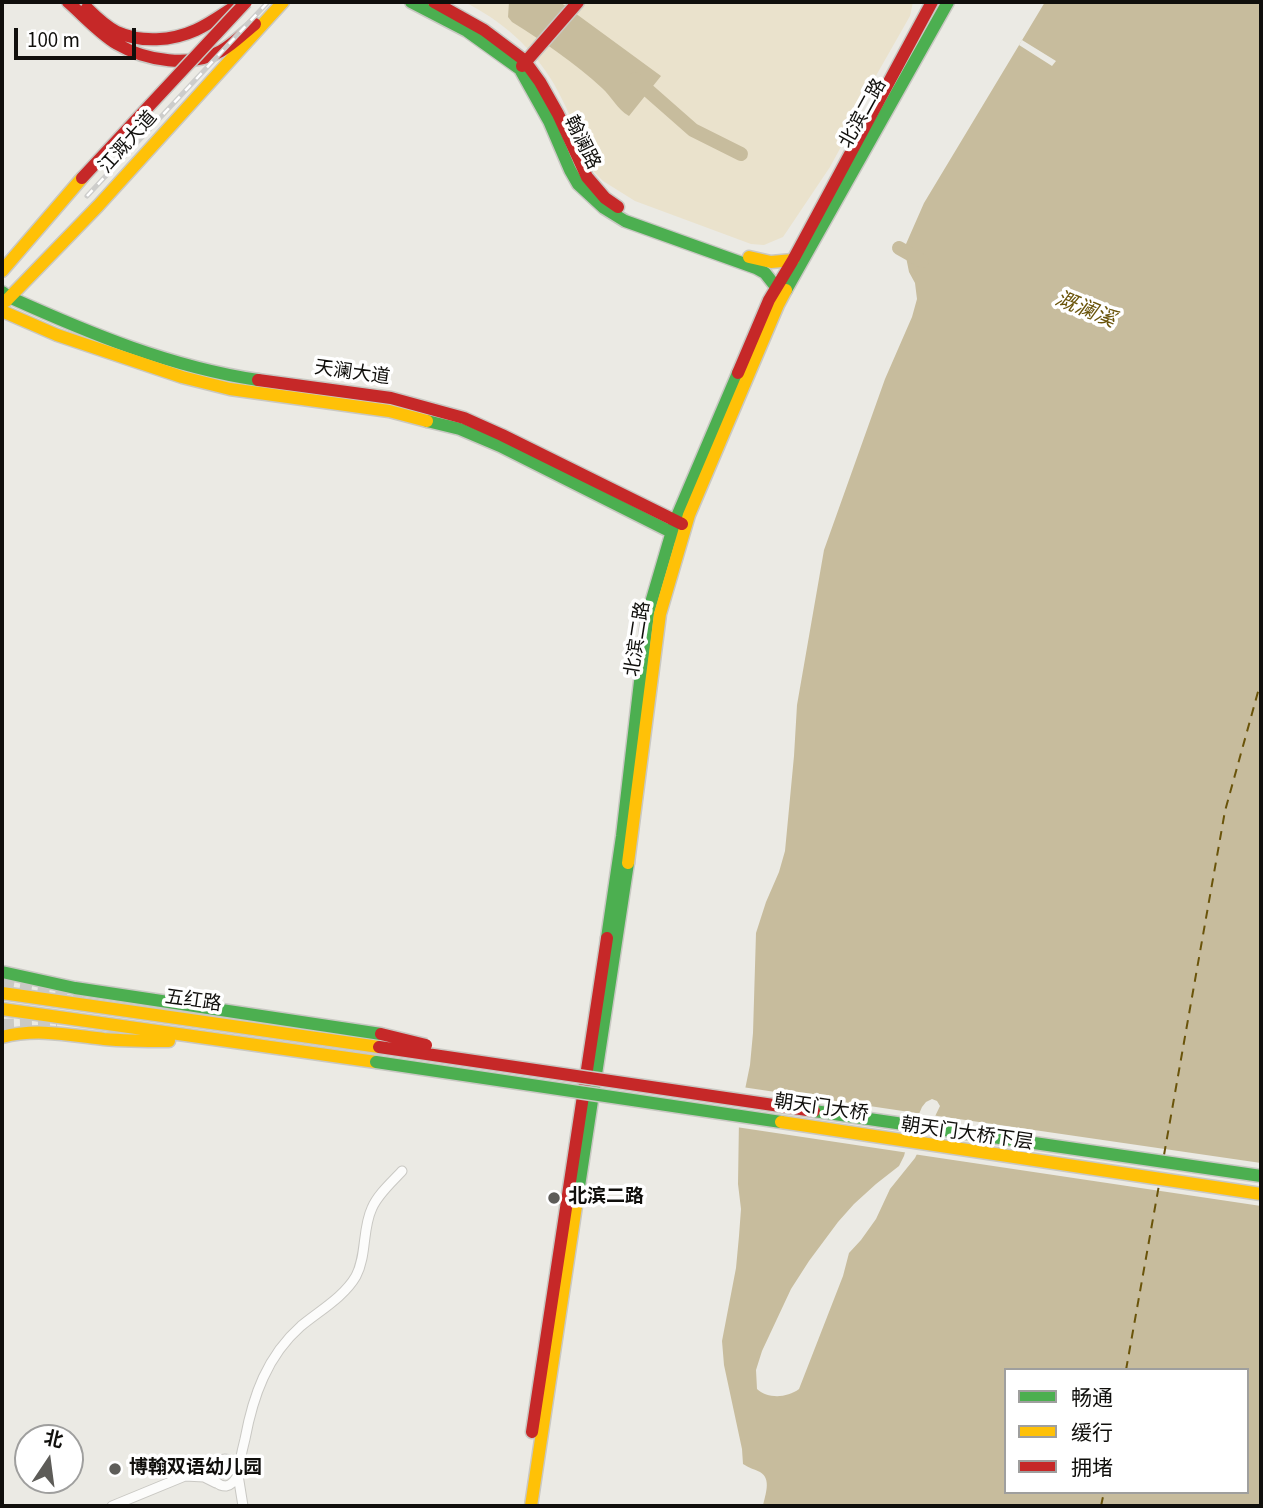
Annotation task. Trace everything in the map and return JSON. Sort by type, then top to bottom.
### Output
[{"type":"main road","points":[[68,2],[103,34],[129,50],[181,60],[203,58],[220,51],[283,2]]},
{"type":"main road","points":[[80,2],[108,27],[121,33],[162,39],[194,31],[244,2]]},
{"type":"main road","name":"江溉大道","points":[[2,271],[82,178],[244,2]]},
{"type":"main road","name":"江溉大道","points":[[4,302],[98,206],[283,2]]},
{"type":"main road","name":"翰澜路","points":[[411,2],[467,31],[523,65],[570,170],[578,184],[604,208],[625,221],[757,268],[765,273],[776,288]]},
{"type":"main road","name":"翰澜路","points":[[434,2],[495,36],[523,65],[553,105],[585,177],[609,201],[649,222],[759,261],[779,264],[793,260]]},
{"type":"main road","points":[[523,65],[578,2]]},
{"type":"main road","name":"北滨二路","points":[[521,1506],[622,836],[649,613],[678,529],[769,300],[932,2]]},
{"type":"main road","name":"北滨二路","points":[[531,1506],[632,837],[660,614],[678,529],[778,306],[948,2]]},
{"type":"main road","name":"天澜大道","points":[[4,302],[183,365],[232,376],[391,398],[464,418],[502,435],[678,529]]},
{"type":"main road","points":[[2,962],[75,988]]},
{"type":"main road","points":[[2,972],[75,988],[380,1041]]},
{"type":"main road","name":"五红路","points":[[2,993],[380,1041]]},
{"type":"main road","name":"五红路","points":[[2,1009],[376,1064]]},
{"type":"main road","points":[[2,1037],[39,1031],[141,1041],[218,1040]]},
{"type":"main road","name":"朝天门大桥","points":[[380,1041],[520,1069],[1261,1176]]},
{"type":"main road","name":"朝天门大桥下层","points":[[380,1041],[1261,1171]]},
{"type":"main road","name":"朝天门大桥","points":[[376,1064],[1261,1196]]},
{"type":"street","points":[[241,1506],[238,1473],[235,1464],[228,1459],[219,1461],[211,1471],[214,1480],[219,1484],[230,1485],[236,1479],[238,1473],[256,1390],[273,1358],[298,1329],[340,1294],[355,1277],[363,1256],[373,1206],[402,1171]]},
{"type":"street","points":[[112,1506],[234,1456],[247,1428]]},
{"type":"street","points":[[186,1476],[204,1477],[219,1484],[232,1492],[241,1506]]},
{"type":"shaded area","points":[[464,2],[913,2],[910,16],[873,81],[867,99],[830,167],[783,237],[764,245],[751,244],[635,201],[603,181],[594,172],[560,95],[537,59],[503,26]]},
{"type":"water","points":[[509,2],[560,2],[661,76],[629,116],[581,70],[512,22],[508,17]]},
{"type":"water","points":[[1045,2],[1261,2],[1261,1506],[763,1506],[766,1479],[760,1472],[743,1464],[722,1341],[736,1268],[739,1236],[739,1119],[750,1065],[753,1033],[756,933],[785,851],[797,705],[824,550],[885,379],[917,299],[905,252],[924,203]],"holes":[[[932,1099],[940,1106],[915,1158],[890,1189],[876,1219],[849,1253],[843,1276],[799,1389],[778,1396],[761,1392],[757,1389],[756,1370],[791,1289],[838,1222],[854,1204],[899,1166],[922,1107]]]},
{"type":"pier","points":[[1022,40],[1056,61],[1052,66],[1019,45]]},
{"type":"pier","points":[[742,1087],[923,1114],[909,1153],[736,1127]]},
{"type":"pier","points":[[931,1115],[1261,1163],[1261,1206],[913,1154]]},
{"type":"waterway","name":"溉澜溪","points":[[635,79],[693,130],[741,154]]},
{"type":"waterway","name":"溉澜溪","points":[[899,248],[922,261]]},
{"type":"ferry route","points":[[1164,1155],[1225,811],[1261,681]]},
{"type":"ferry route","points":[[1126,1368],[1159,1185]]},
{"type":"ferry route","points":[[1101,1506],[1104,1494]]},
{"type":"tunnel","points":[[2,984],[82,997]]},
{"type":"tunnel","points":[[2,1025],[57,1023]]},
{"type":"railway","points":[[87,196],[268,2]]},
{"type":"railway","points":[[376,1059],[1261,1191]]},
{"type":"traffic: fast","points":[[411,2],[467,31],[520,69],[549,121],[578,184],[604,208],[625,221],[756,268],[765,273],[776,287]]},
{"type":"traffic: fast","points":[[786,290],[948,2]]},
{"type":"traffic: fast","points":[[2,292],[130,347],[193,367],[258,380]]},
{"type":"traffic: fast","points":[[607,938],[622,836],[648,613],[675,521],[738,373]]},
{"type":"traffic: fast","points":[[427,421],[460,429],[500,446],[681,537]]},
{"type":"traffic: fast","points":[[576,1206],[628,863]]},
{"type":"traffic: fast","points":[[2,972],[75,988],[381,1034]]},
{"type":"traffic: fast","points":[[376,1062],[781,1122]]},
{"type":"traffic: fast","points":[[814,1111],[1261,1176]]},
{"type":"traffic: slow","points":[[6,301],[98,206],[283,2]]},
{"type":"traffic: slow","points":[[2,271],[82,178]]},
{"type":"traffic: slow","points":[[749,257],[771,262],[793,260]]},
{"type":"traffic: slow","points":[[628,863],[660,614],[689,515],[786,290]]},
{"type":"traffic: slow","points":[[2,311],[57,335],[182,377],[230,389],[389,411],[427,421]]},
{"type":"traffic: slow","points":[[2,993],[379,1047]]},
{"type":"traffic: slow","points":[[2,1009],[376,1062]]},
{"type":"traffic: slow","points":[[2,1037],[40,1033],[112,1040],[169,1041]]},
{"type":"traffic: slow","points":[[781,1122],[1261,1194]]},
{"type":"traffic: slow","points":[[531,1506],[576,1206]]},
{"type":"traffic: jam","points":[[68,2],[117,44],[141,55],[169,60],[196,59],[221,51],[255,24]]},
{"type":"traffic: jam","points":[[87,8],[117,32],[136,38],[156,39],[196,30],[242,2]]},
{"type":"traffic: jam","points":[[82,178],[246,2]]},
{"type":"traffic: jam","points":[[434,2],[484,30],[524,60],[558,114],[587,177],[605,198],[618,207]]},
{"type":"traffic: jam","points":[[522,66],[578,2]]},
{"type":"traffic: jam","points":[[738,373],[769,300],[932,2]]},
{"type":"traffic: jam","points":[[258,380],[391,398],[464,418],[682,524]]},
{"type":"traffic: jam","points":[[532,1432],[607,938]]},
{"type":"traffic: jam","points":[[381,1034],[426,1045]]},
{"type":"traffic: jam","points":[[379,1047],[814,1111]]},
{"type":"place","name":"北滨二路","points":[[554,1198]]},
{"type":"place","name":"博翰双语幼儿园","points":[[115,1469]]}]
